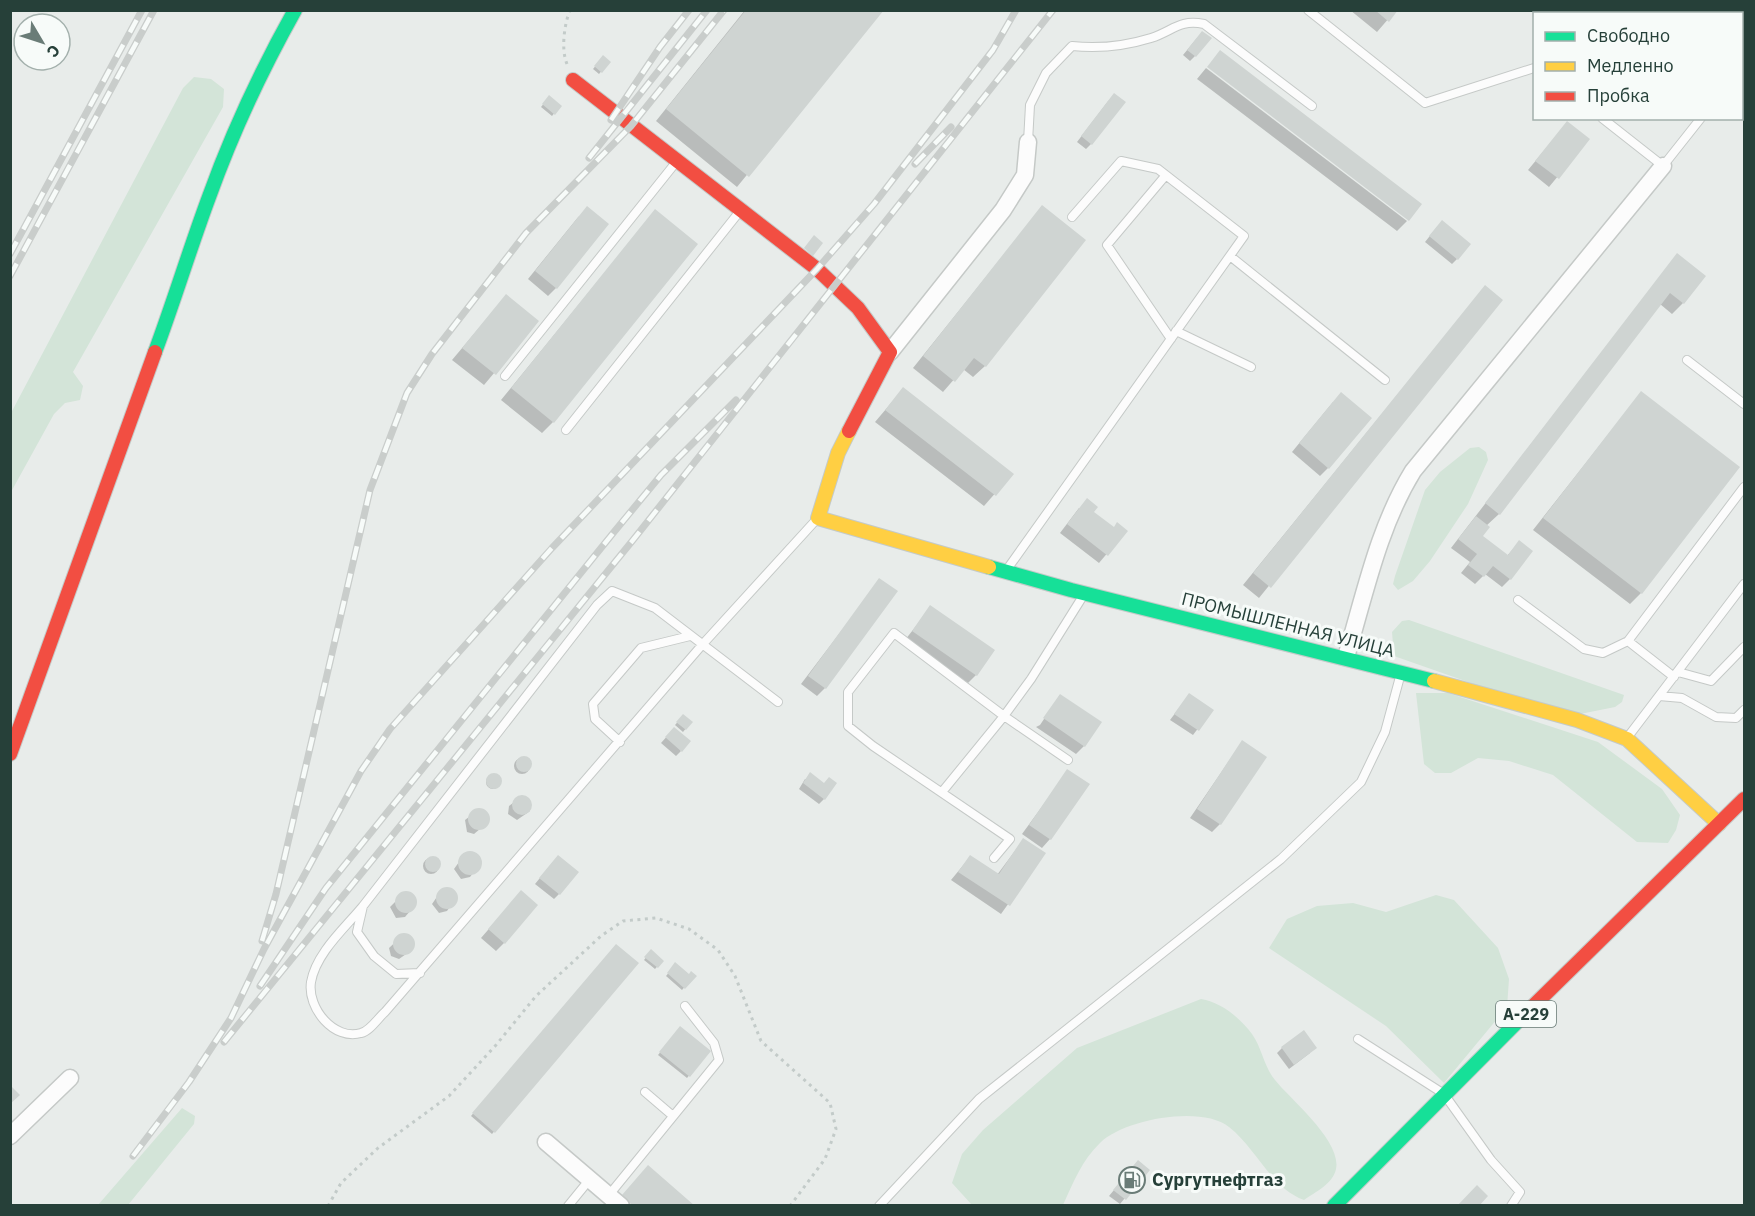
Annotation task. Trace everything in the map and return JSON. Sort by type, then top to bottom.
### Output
[{"type":"main road","points":[[10,754],[108,476],[187,266],[209,196],[266,62],[295,10]]},
{"type":"main road","points":[[573,80],[817,269],[858,308],[890,352],[838,453],[818,518]]},
{"type":"main road","name":"ПРОМЫШЛЕННАЯ УЛИЦА","points":[[818,518],[1084,593],[1346,657],[1577,720],[1627,739],[1719,824]]},
{"type":"main road","name":"А-229","points":[[1334,1206],[1444,1094],[1744,799]]},
{"type":"street","points":[[890,352],[1003,210],[1025,175],[1028,142]]},
{"type":"street","points":[[1346,657],[1384,526],[1396,499],[1413,471],[1663,166]]},
{"type":"street","points":[[10,1136],[70,1078]]},
{"type":"street","points":[[546,1142],[615,1200]]},
{"type":"lane","points":[[1308,10],[1425,103],[1533,68]]},
{"type":"lane","points":[[1028,142],[1030,105],[1046,73],[1072,46],[1119,46],[1154,37],[1187,21],[1204,24],[1312,106]]},
{"type":"lane","points":[[1605,120],[1663,166],[1699,120]]},
{"type":"lane","points":[[505,376],[677,161]]},
{"type":"lane","points":[[1006,571],[1244,236],[1158,169],[1121,161],[1072,217]]},
{"type":"lane","points":[[1166,175],[1107,245],[1171,339]]},
{"type":"lane","points":[[566,430],[741,210]]},
{"type":"lane","points":[[1230,256],[1385,380]]},
{"type":"lane","points":[[1176,331],[1251,367]]},
{"type":"lane","points":[[1687,360],[1744,404]]},
{"type":"lane","points":[[1518,600],[1584,649],[1603,653],[1628,641],[1744,487]]},
{"type":"lane","points":[[778,702],[702,645],[690,636],[655,608],[612,591],[597,605],[316,966],[311,983],[312,997],[325,1021],[348,1035],[364,1033],[420,973],[702,645],[818,518]]},
{"type":"lane","points":[[1627,739],[1744,584]]},
{"type":"lane","points":[[942,792],[1031,679],[1084,593]]},
{"type":"lane","points":[[994,858],[1010,839],[849,726],[848,692],[894,633],[1004,716],[1068,760]]},
{"type":"lane","points":[[620,742],[595,719],[593,704],[641,648],[690,636]]},
{"type":"lane","points":[[1628,641],[1676,674],[1711,681],[1744,647]]},
{"type":"lane","points":[[879,1206],[979,1099],[1281,859],[1361,782],[1385,732],[1401,672]]},
{"type":"lane","points":[[1659,696],[1682,698],[1716,717],[1736,718],[1744,710]]},
{"type":"lane","points":[[363,906],[357,932],[375,956],[396,974],[420,973]]},
{"type":"lane","points":[[615,1200],[673,1116],[719,1060],[714,1043],[685,1006]]},
{"type":"lane","points":[[1358,1039],[1444,1094],[1491,1160],[1520,1192],[1511,1206]]},
{"type":"lane","points":[[645,1092],[673,1116]]},
{"type":"lane","points":[[568,1206],[590,1179]]},
{"type":"path","points":[[570,10],[566,20],[564,58],[573,80]]},
{"type":"path","points":[[328,1206],[341,1183],[378,1148],[449,1096],[536,996],[601,936],[623,921],[656,918],[689,929],[718,950],[735,976],[760,1041],[830,1103],[836,1129],[825,1159],[789,1206]]},
{"type":"green space","points":[[194,77],[211,79],[224,89],[223,107],[73,372],[83,386],[80,400],[65,403],[54,414],[11,492],[11,413],[183,88]]},
{"type":"green space","points":[[1479,447],[1486,452],[1488,460],[1468,504],[1430,561],[1413,581],[1398,590],[1393,584],[1395,576],[1425,490],[1440,472],[1470,448]]},
{"type":"green space","points":[[1409,620],[1624,695],[1622,702],[1615,707],[1575,715],[1488,689],[1394,656],[1392,632],[1402,621]]},
{"type":"green space","points":[[1416,693],[1448,693],[1598,742],[1662,789],[1680,815],[1676,830],[1668,843],[1637,842],[1553,775],[1509,761],[1478,758],[1451,773],[1435,773],[1424,764]]},
{"type":"green space","points":[[1436,895],[1454,900],[1498,948],[1509,979],[1507,1007],[1444,1083],[1386,1026],[1269,948],[1287,919],[1317,906],[1353,903],[1386,912]]},
{"type":"green space","points":[[1201,999],[1223,1007],[1247,1028],[1255,1039],[1271,1075],[1313,1121],[1331,1146],[1336,1158],[1336,1169],[1331,1179],[1323,1187],[1304,1200],[1292,1194],[1273,1177],[1229,1127],[1217,1120],[1183,1116],[1163,1118],[1126,1127],[1100,1143],[1079,1172],[1063,1205],[972,1205],[952,1183],[962,1154],[983,1130],[1077,1048]]},
{"type":"green space","points":[[182,1108],[195,1116],[194,1124],[128,1205],[98,1205]]},
{"type":"building","points":[[746,10],[884,10],[749,177],[666,109]]},
{"type":"building","points":[[1375,10],[1398,10],[1389,22]]},
{"type":"building","points":[[1202,31],[1212,38],[1196,57],[1187,50]]},
{"type":"building","points":[[1220,50],[1422,204],[1409,221],[1207,67]]},
{"type":"building","points":[[603,55],[611,62],[602,73],[594,66]]},
{"type":"building","points":[[1114,93],[1126,102],[1092,145],[1081,136]]},
{"type":"building","points":[[549,95],[562,106],[555,115],[542,104]]},
{"type":"building","points":[[1567,121],[1590,139],[1559,179],[1535,161]]},
{"type":"building","points":[[1042,205],[1086,240],[986,367],[974,358],[955,382],[923,356]]},
{"type":"building","points":[[587,206],[609,224],[557,289],[535,271]]},
{"type":"building","points":[[655,209],[698,244],[554,423],[511,388]]},
{"type":"building","points":[[1442,220],[1471,244],[1458,260],[1429,236]]},
{"type":"building","points":[[814,235],[823,243],[813,256],[804,248]]},
{"type":"building","points":[[1677,253],[1706,276],[1684,304],[1670,293],[1500,515],[1485,503]]},
{"type":"building","points":[[1485,285],[1503,300],[1271,588],[1253,573]]},
{"type":"building","points":[[506,294],[539,321],[496,375],[462,348]]},
{"type":"building","points":[[903,387],[1014,474],[996,496],[885,410]]},
{"type":"building","points":[[1641,391],[1740,467],[1642,594],[1543,518]]},
{"type":"building","points":[[1341,392],[1372,418],[1329,469],[1299,443]]},
{"type":"building","points":[[1087,498],[1098,507],[1094,512],[1114,527],[1117,522],[1128,531],[1108,556],[1067,524]]},
{"type":"building","points":[[1476,516],[1490,527],[1483,536],[1508,555],[1519,540],[1533,551],[1511,580],[1493,566],[1484,577],[1468,565],[1477,554],[1458,539]]},
{"type":"building","points":[[879,578],[898,591],[826,689],[808,676]]},
{"type":"building","points":[[930,605],[995,650],[977,676],[912,631]]},
{"type":"building","points":[[1189,693],[1214,710],[1199,731],[1174,714]]},
{"type":"building","points":[[1060,694],[1102,722],[1085,747],[1043,718]]},
{"type":"building","points":[[683,714],[693,722],[686,730],[676,722]]},
{"type":"building","points":[[674,727],[691,741],[682,752],[665,737]]},
{"type":"building","points":[[1242,740],[1267,757],[1221,825],[1197,809]]},
{"type":"building","points":[[521,756],[527,756],[532,764],[530,770],[521,772],[516,767],[516,761]]},
{"type":"building","points":[[1067,769],[1090,784],[1051,840],[1029,825]]},
{"type":"building","points":[[810,772],[824,783],[829,777],[837,783],[825,800],[803,783]]},
{"type":"building","points":[[494,773],[502,781],[494,789],[486,781]]},
{"type":"building","points":[[518,795],[526,795],[532,801],[532,809],[526,815],[518,815],[512,809],[512,801]]},
{"type":"building","points":[[479,808],[487,811],[490,819],[487,827],[479,830],[471,827],[468,819],[471,811]]},
{"type":"building","points":[[1023,838],[1046,853],[1010,906],[958,872],[970,855],[999,874]]},
{"type":"building","points":[[470,851],[478,855],[482,863],[478,871],[470,875],[462,871],[458,863],[462,855]]},
{"type":"building","points":[[558,855],[579,872],[560,895],[539,878]]},
{"type":"building","points":[[430,856],[436,856],[441,864],[439,870],[430,872],[425,867],[425,861]]},
{"type":"building","points":[[447,887],[457,894],[458,898],[451,908],[447,909],[437,902],[436,898],[443,888]]},
{"type":"building","points":[[521,890],[538,905],[505,944],[488,929]]},
{"type":"building","points":[[406,891],[414,894],[417,902],[414,910],[406,913],[398,910],[395,902],[398,894]]},
{"type":"building","points":[[404,933],[412,936],[415,944],[412,952],[404,955],[396,952],[393,944],[396,936]]},
{"type":"building","points":[[616,944],[639,963],[495,1133],[472,1113]]},
{"type":"building","points":[[651,949],[664,961],[658,968],[644,957]]},
{"type":"building","points":[[675,962],[689,974],[691,971],[697,976],[685,989],[667,973]]},
{"type":"building","points":[[680,1026],[711,1051],[690,1077],[659,1052]]},
{"type":"building","points":[[1304,1030],[1317,1048],[1294,1065],[1281,1047]]},
{"type":"building","points":[[10,1085],[20,1095],[10,1104]]},
{"type":"building","name":"Сургутнефтгаз","points":[[1138,1160],[1150,1170],[1126,1200],[1113,1190]]},
{"type":"building","points":[[648,1165],[695,1206],[633,1206],[622,1195]]},
{"type":"building","points":[[1477,1185],[1488,1196],[1479,1206],[1457,1206]]},
{"type":"railway","points":[[10,254],[142,10]]},
{"type":"railway","points":[[10,276],[154,10]]},
{"type":"railway","points":[[611,120],[660,47],[689,10]]},
{"type":"railway","points":[[589,158],[707,10]]},
{"type":"railway","points":[[262,941],[276,894],[370,490],[407,393],[432,354],[526,233],[631,126],[724,10]]},
{"type":"railway","points":[[133,1156],[189,1082],[231,1018],[264,949],[361,771],[390,729],[552,548],[817,269],[874,204],[993,50],[1016,10]]},
{"type":"railway","points":[[224,1042],[633,540],[1053,10]]},
{"type":"railway","points":[[915,164],[951,127]]},
{"type":"railway","points":[[260,986],[326,888],[614,532],[661,475],[736,400]]},
{"type":"traffic: fast","points":[[155,352],[228,149],[259,78],[295,10]]},
{"type":"traffic: fast","points":[[989,567],[1071,590],[1434,681]]},
{"type":"traffic: fast","points":[[1334,1206],[1522,1017]]},
{"type":"traffic: slow","points":[[849,431],[838,453],[818,518],[989,567]]},
{"type":"traffic: slow","points":[[1434,681],[1577,720],[1627,739],[1719,824]]},
{"type":"traffic: jam","points":[[573,80],[817,269],[858,308],[890,352],[849,431]]},
{"type":"traffic: jam","points":[[10,754],[155,352]]},
{"type":"traffic: jam","points":[[1522,1017],[1744,799]]},
{"type":"place","name":"Сургутнефтгаз","points":[[1132,1180]]}]
